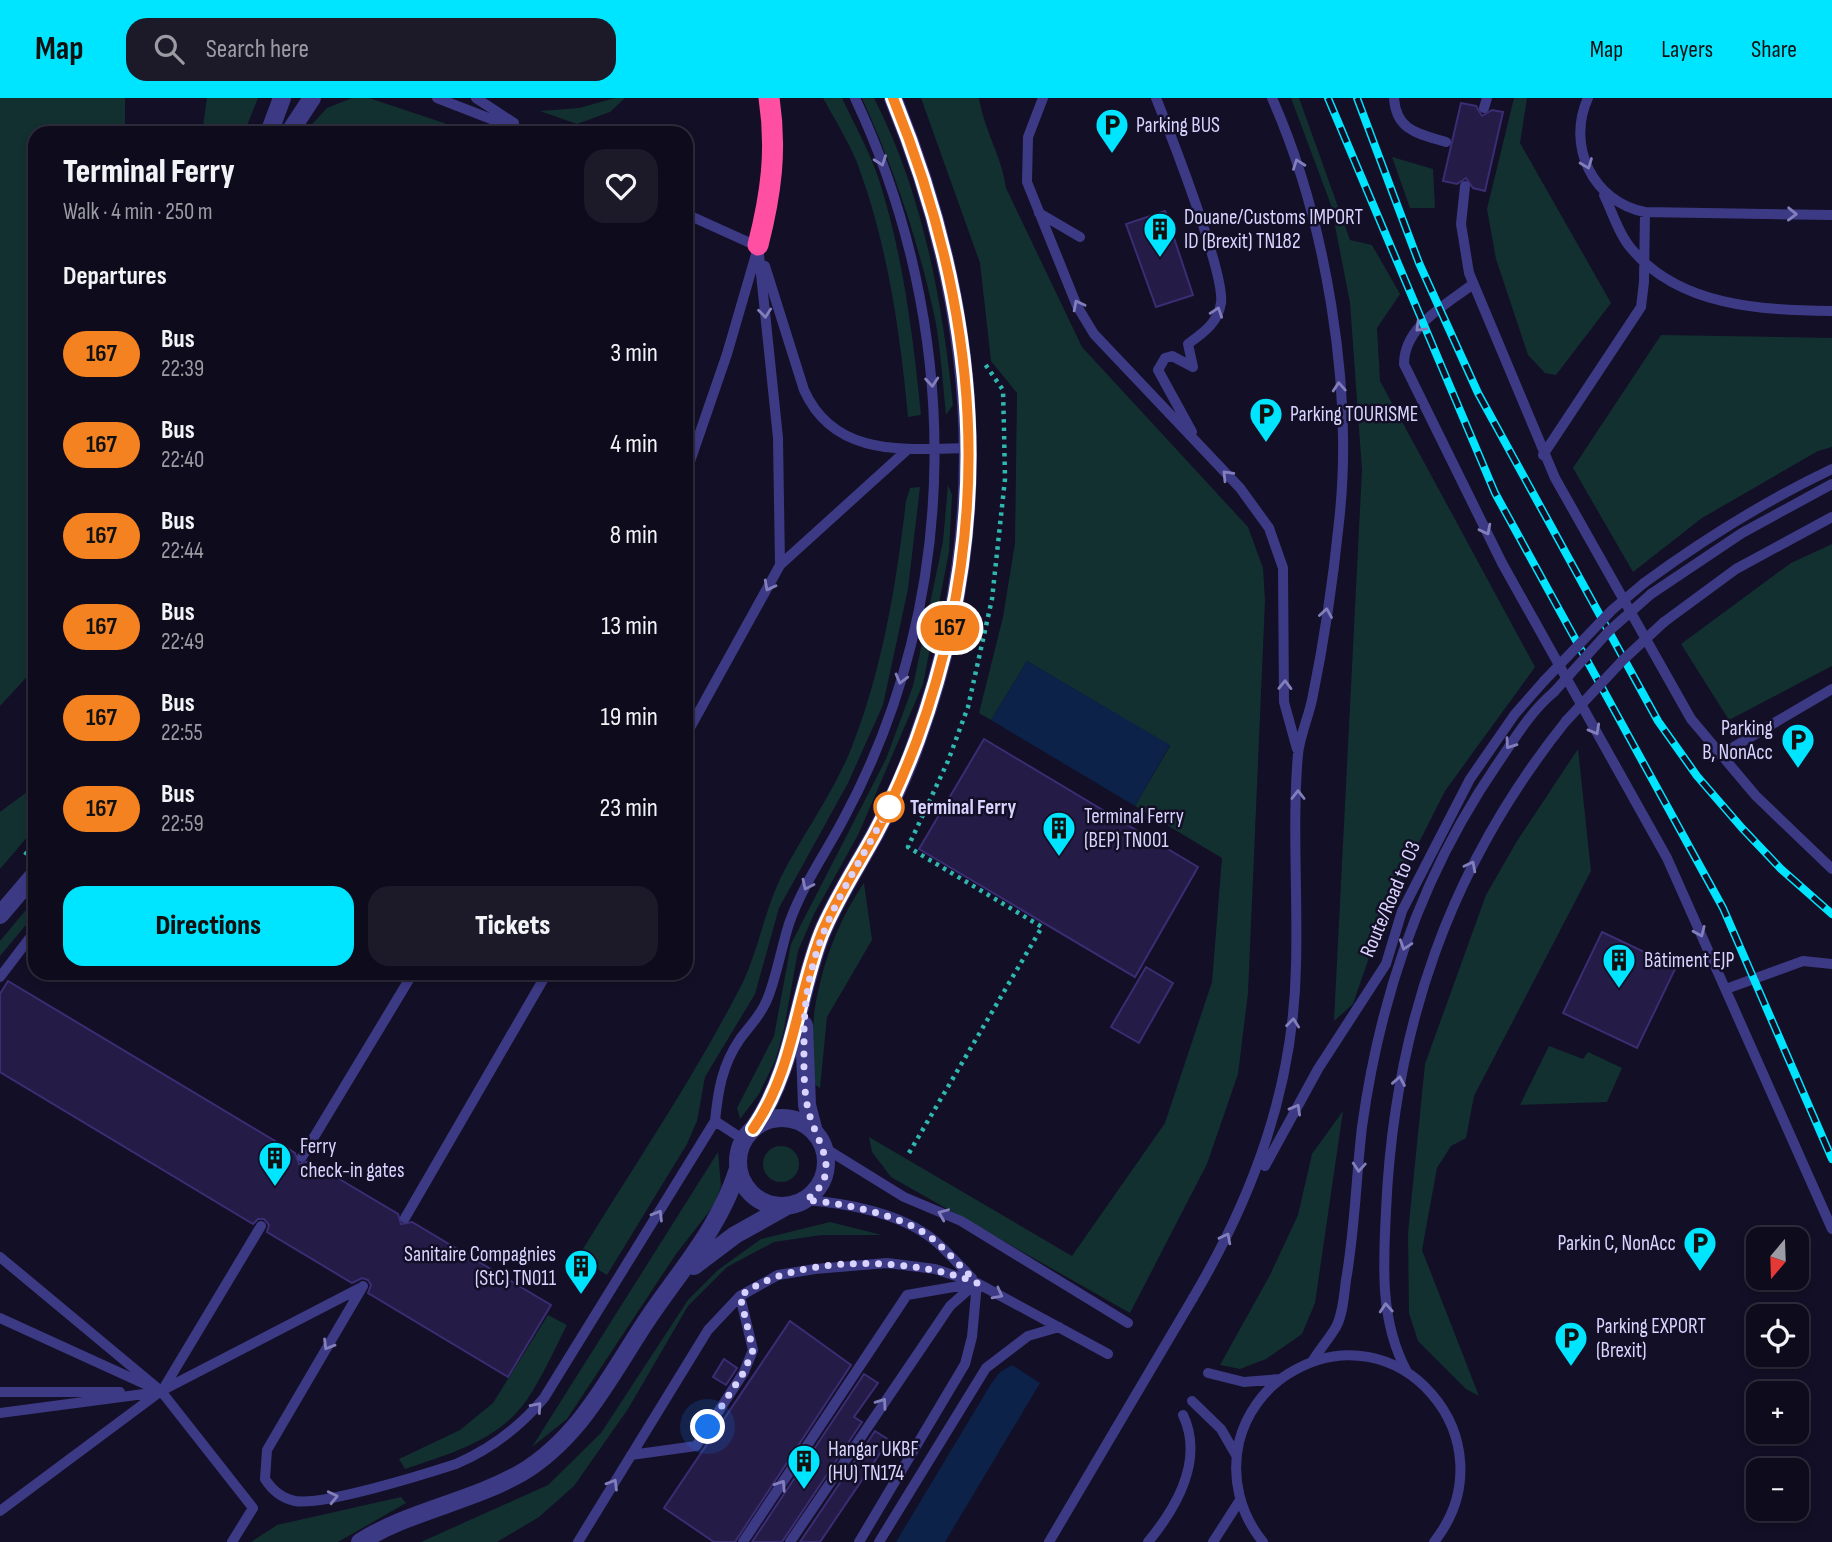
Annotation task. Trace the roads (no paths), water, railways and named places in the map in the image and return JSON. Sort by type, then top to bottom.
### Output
[{"type":"highway","points":[[758,245],[773,184],[774,139],[769,98]]},
{"type":"street","points":[[272,126],[282,98]]},
{"type":"street","points":[[294,126],[312,98]]},
{"type":"street","points":[[787,1206],[759,1200],[745,1187],[738,1169],[738,1154],[769,1106],[780,1080],[821,934],[889,807],[917,741],[952,620],[964,541],[969,448],[965,359],[947,257],[919,159],[893,98]]},
{"type":"street","points":[[0,915],[28,882]]},
{"type":"street","points":[[678,1279],[735,1235],[787,1206],[806,1200],[824,1177],[826,1164],[806,1091],[804,993]]},
{"type":"street","points":[[748,1135],[765,1121],[784,1118],[803,1124],[819,1140]]},
{"type":"street","points":[[360,1542],[389,1527],[509,1479],[551,1451],[590,1409],[715,1224],[738,1169]]},
{"type":"lane","points":[[437,98],[510,126]]},
{"type":"lane","points":[[476,98],[518,126]]},
{"type":"lane","points":[[0,1511],[161,1391],[363,1286],[267,1450],[265,1479],[276,1492],[286,1498],[305,1502],[442,1468],[474,1456],[518,1427],[556,1381],[715,1121],[718,1089],[724,1067],[738,1041],[766,1003],[794,912],[862,785],[897,692],[927,574],[935,449],[929,355],[913,258],[892,190],[855,98]]},
{"type":"lane","points":[[1042,98],[1026,145],[1027,183],[1077,306],[1094,334],[1240,488],[1269,528],[1283,568],[1284,702],[1298,752]]},
{"type":"lane","points":[[1156,98],[1216,272],[1221,303],[1211,328],[1188,344],[1193,367],[1172,356],[1165,358],[1158,370],[1200,446]]},
{"type":"lane","points":[[1049,1542],[1193,1298],[1240,1212],[1272,1125],[1293,1021],[1298,752],[1312,701],[1340,521],[1343,441],[1334,338],[1312,205],[1272,98]]},
{"type":"lane","points":[[1394,98],[1397,116],[1407,129],[1446,142]]},
{"type":"lane","points":[[1588,98],[1582,116],[1581,145],[1589,172],[1601,189],[1628,245],[1645,263],[1683,290],[1752,308],[1832,311]]},
{"type":"lane","points":[[1465,186],[1461,224],[1465,259],[1543,455],[1674,691],[1720,755],[1764,804],[1832,869]]},
{"type":"lane","points":[[1601,189],[1620,205],[1644,212],[1832,215]]},
{"type":"lane","points":[[1543,455],[1634,321],[1644,295],[1644,212]]},
{"type":"lane","points":[[1039,213],[1080,237]]},
{"type":"lane","points":[[693,217],[758,245],[810,402],[830,424],[875,447],[903,450],[969,448]]},
{"type":"lane","points":[[693,452],[758,245]]},
{"type":"lane","points":[[758,245],[778,438],[780,565]]},
{"type":"lane","points":[[1473,284],[1412,335],[1404,353],[1404,364],[1502,562],[1667,858],[1832,1229]]},
{"type":"lane","points":[[693,722],[780,565],[903,450]]},
{"type":"lane","name":"Route/Road to O3","points":[[1240,1212],[1318,1069],[1386,964],[1402,911],[1470,779],[1515,714],[1612,610],[1644,583],[1696,544],[1768,500],[1832,469]]},
{"type":"lane","points":[[1312,1362],[1336,1326],[1343,1299],[1352,1248],[1366,1102],[1380,1027],[1407,938],[1437,866],[1474,799],[1516,736],[1609,631],[1651,594],[1742,533],[1832,484]]},
{"type":"lane","points":[[1407,1372],[1395,1350],[1387,1324],[1384,1261],[1391,1141],[1410,1028],[1436,947],[1479,851],[1520,783],[1566,721],[1622,660],[1664,622],[1737,569],[1832,517]]},
{"type":"lane","points":[[1720,755],[1832,689]]},
{"type":"lane","points":[[0,977],[28,940]]},
{"type":"lane","points":[[1726,989],[1803,961],[1832,964]]},
{"type":"lane","points":[[302,1157],[409,980]]},
{"type":"lane","points":[[405,1218],[544,980]]},
{"type":"lane","points":[[715,1121],[748,1135]]},
{"type":"lane","points":[[819,1140],[904,1197],[961,1222],[1128,1323]]},
{"type":"lane","points":[[806,1200],[846,1205],[919,1230],[936,1241],[977,1283],[972,1337],[965,1364],[859,1542]]},
{"type":"lane","points":[[161,1391],[261,1226]]},
{"type":"lane","points":[[0,1257],[161,1391],[253,1508],[232,1542]]},
{"type":"lane","points":[[578,1542],[708,1329],[740,1296],[778,1275],[887,1263],[921,1266],[977,1283],[1108,1354]]},
{"type":"lane","points":[[743,1542],[907,1295],[977,1283]]},
{"type":"lane","points":[[790,1542],[950,1306],[977,1283]]},
{"type":"lane","points":[[631,1455],[695,1446],[744,1372],[753,1350],[740,1296]]},
{"type":"lane","points":[[0,1318],[161,1391]]},
{"type":"lane","points":[[879,1542],[986,1368],[1028,1336],[1059,1326]]},
{"type":"lane","points":[[1264,1542],[1250,1523],[1240,1500],[1237,1455],[1251,1413],[1280,1379],[1312,1362],[1336,1357],[1360,1357],[1384,1362],[1407,1372],[1426,1387],[1442,1405],[1453,1427],[1460,1450],[1458,1499],[1449,1521],[1434,1542]]},
{"type":"lane","points":[[1208,1373],[1244,1382],[1280,1379]]},
{"type":"lane","points":[[0,1392],[161,1391]]},
{"type":"lane","points":[[0,1413],[161,1391]]},
{"type":"lane","points":[[1192,1401],[1221,1429],[1237,1455]]},
{"type":"lane","points":[[1149,1542],[1177,1497],[1192,1457],[1191,1433],[1183,1415]]},
{"type":"lane","points":[[1213,1542],[1240,1500]]},
{"type":"water","points":[[1027,661],[1170,745],[1135,806],[991,720]]},
{"type":"water","points":[[1012,1365],[1040,1383],[945,1542],[896,1542],[991,1384],[1000,1372]]},
{"type":"railway","points":[[1328,98],[1495,493],[1723,908],[1832,1159]]},
{"type":"railway","points":[[1357,98],[1419,263],[1478,393],[1658,721],[1697,776],[1742,828],[1781,869],[1832,914]]},
{"type":"place","name":"Parking BUS","points":[[1112,155]]},
{"type":"place","name":"Douane/Customs IMPORT ID (Brexit) TN182","points":[[1160,259]]},
{"type":"place","name":"Parking TOURISME","points":[[1266,444]]},
{"type":"place","name":"Parking B, NonAcc","points":[[1798,770]]},
{"type":"place","name":"Terminal Ferry","points":[[889,807]]},
{"type":"place","name":"Terminal Ferry (BEP) TN001","points":[[1059,858]]},
{"type":"place","name":"Bâtiment EJP","points":[[1619,990]]},
{"type":"place","name":"Ferry check-in gates","points":[[275,1188]]},
{"type":"place","name":"Parkin C, NonAcc","points":[[1700,1273]]},
{"type":"place","name":"Sanitaire Compagnies (StC) TN011","points":[[581,1296]]},
{"type":"place","name":"Parking EXPORT (Brexit)","points":[[1571,1368]]},
{"type":"place","name":"Hangar UKBF (HU) TN174","points":[[804,1491]]}]
